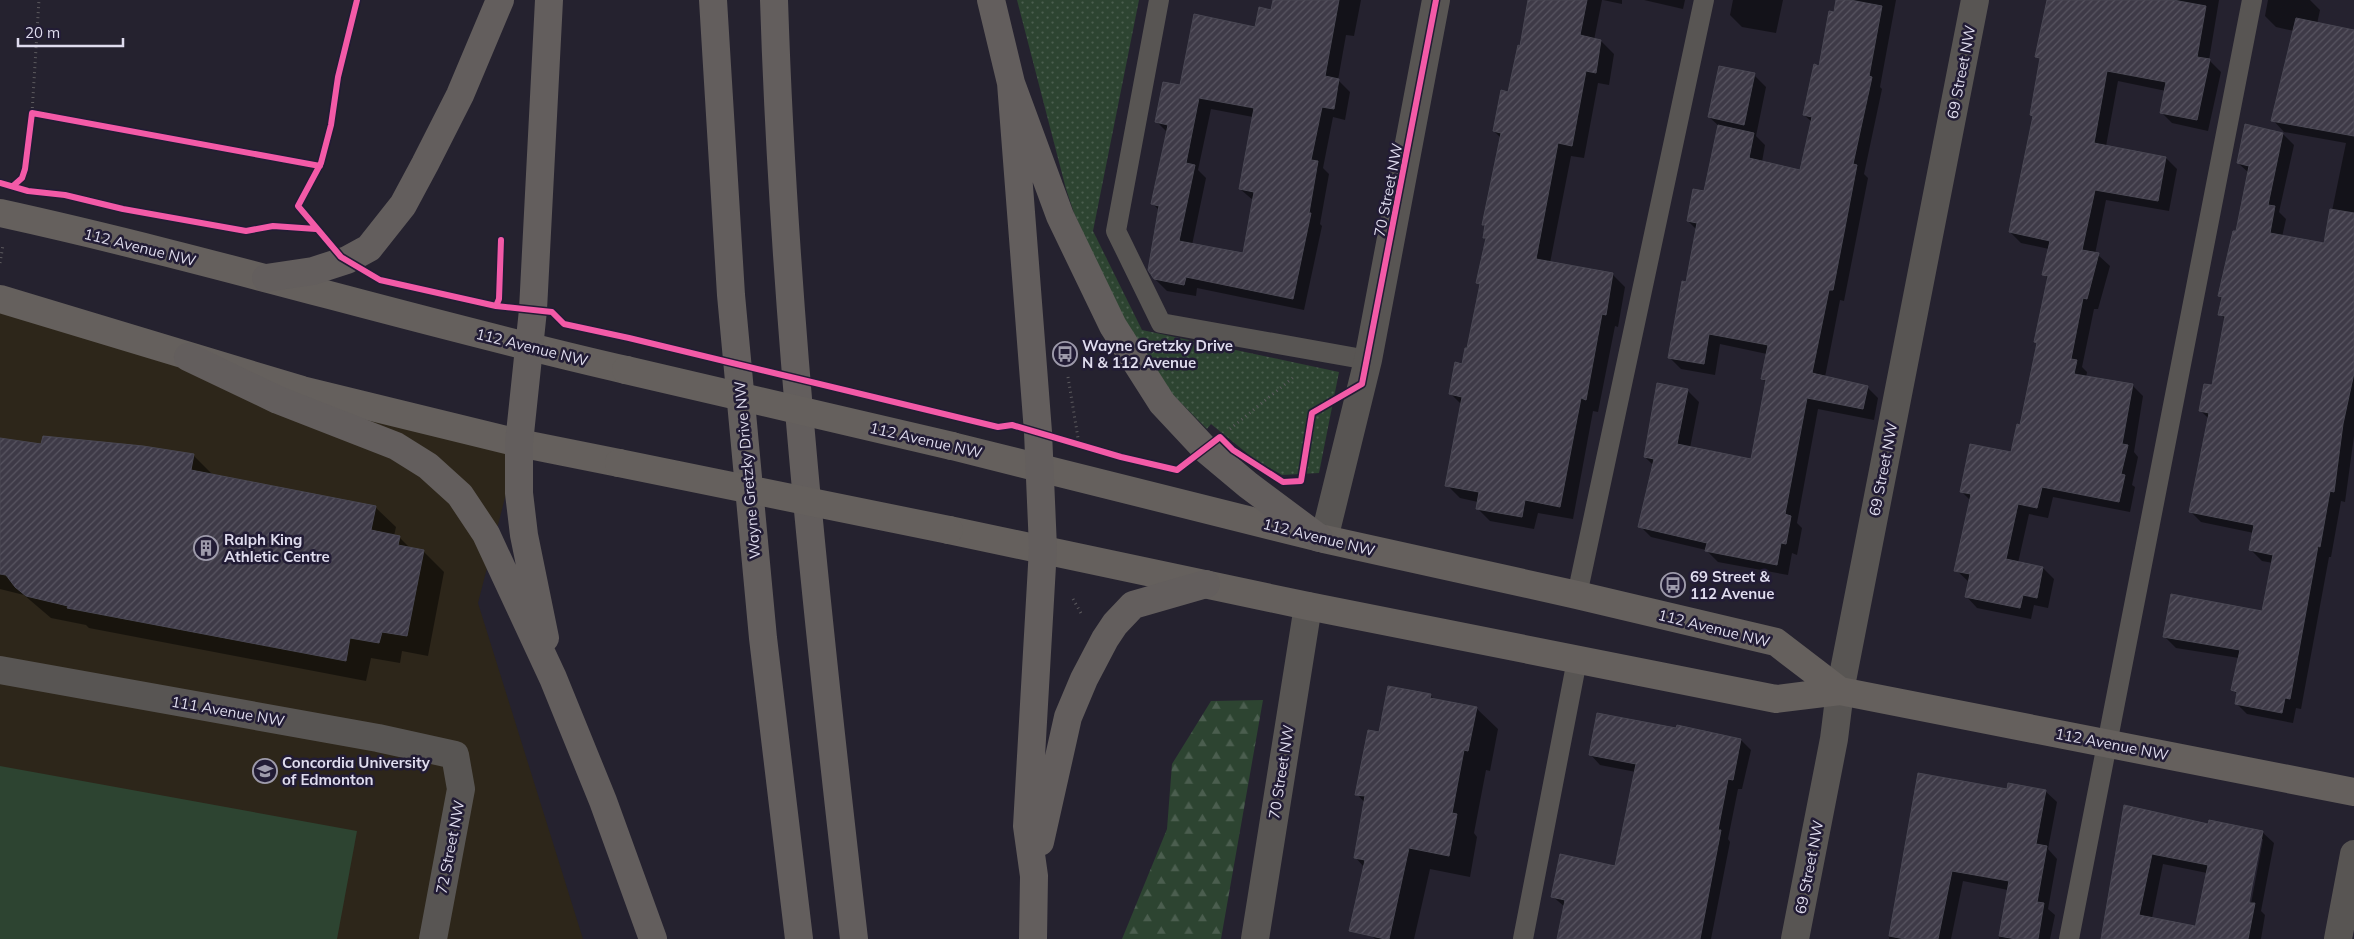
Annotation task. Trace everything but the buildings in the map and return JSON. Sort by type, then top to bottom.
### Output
[{"type":"main road","points":[[266,278],[313,271],[347,260],[369,248],[403,206],[460,94],[500,0]]},
{"type":"main road","points":[[549,0],[533,310],[519,443],[520,494],[524,534],[553,678]]},
{"type":"main road","name":"Wayne Gretzky Drive NW","points":[[713,0],[731,296],[763,638],[799,939]]},
{"type":"main road","points":[[774,0],[788,286],[818,630],[854,939]]},
{"type":"main road","points":[[991,0],[1011,83],[1060,216],[1113,326],[1162,403],[1213,443],[1248,486],[1321,538]]},
{"type":"main road","points":[[1011,83],[1038,432],[1043,548],[1027,826],[1034,876],[1033,939]]},
{"type":"main road","name":"112 Avenue NW","points":[[0,213],[266,278],[528,348],[1038,466],[1321,538],[1776,642],[1840,691]]},
{"type":"main road","name":"112 Avenue NW","points":[[0,299],[302,390],[519,443],[1043,548],[1308,606],[1776,699],[1840,691],[2354,792]]},
{"type":"main road","points":[[188,357],[278,400],[396,446],[428,466],[460,495],[486,534],[553,678],[602,801],[653,939]]},
{"type":"main road","points":[[1034,876],[1052,783],[1068,717],[1084,679],[1105,639],[1115,624],[1133,605],[1206,584]]},
{"type":"street","name":"70 Street NW","points":[[1321,538],[1368,360],[1436,0]]},
{"type":"street","name":"69 Street NW","points":[[1795,939],[1834,739],[1840,691],[1975,0]]},
{"type":"street","name":"70 Street NW","points":[[1255,939],[1308,606]]},
{"type":"street","name":"111 Avenue NW","points":[[0,670],[378,738],[455,755]]},
{"type":"street","name":"72 Street NW","points":[[433,939],[461,789],[455,755]]},
{"type":"street","points":[[2338,939],[2354,854]]},
{"type":"lane","points":[[1159,0],[1116,231],[1161,323],[1368,360]]},
{"type":"lane","points":[[1577,595],[1704,0]]},
{"type":"lane","points":[[2069,939],[2252,0]]},
{"type":"lane","points":[[1523,939],[1577,660]]},
{"type":"path","points":[[32,121],[39,0]]},
{"type":"path","points":[[32,113],[42,115]]},
{"type":"path","points":[[1213,443],[1325,352]]},
{"type":"path","points":[[1068,372],[1078,444]]},
{"type":"path","points":[[1038,432],[1087,447]]},
{"type":"shaded area","name":"Concordia University of Edmonton","points":[[0,299],[519,443],[478,603],[583,939],[0,939]]},
{"type":"green space","points":[[1017,0],[1139,0],[1093,231],[1142,330],[1339,372],[1319,473],[1282,475],[1254,459],[1211,424],[1207,429],[1170,392],[1125,327],[1074,213],[1066,189]]},
{"type":"green space","points":[[1263,700],[1221,939],[1122,939],[1167,829],[1172,764],[1211,701]]},
{"type":"green space","points":[[0,766],[357,831],[337,939],[0,939]]},
{"type":"cycle path","points":[[357,0],[338,77],[331,125],[321,163],[298,206],[341,257],[380,280],[496,306],[499,299],[501,240]]},
{"type":"cycle path","points":[[496,306],[552,312],[564,324],[998,427],[1012,425],[1121,457],[1177,470],[1220,437],[1233,450],[1283,482],[1301,481],[1312,413],[1362,384],[1436,0]]},
{"type":"cycle path","points":[[13,186],[22,178],[25,169],[32,113],[320,166]]},
{"type":"cycle path","points":[[0,183],[28,191],[65,195],[123,209],[246,231],[273,226],[316,229]]},
{"type":"place","name":"Wayne Gretzky Drive N & 112 Avenue","points":[[1065,354]]},
{"type":"place","name":"Ralph King Athletic Centre","points":[[206,548]]},
{"type":"place","name":"69 Street & 112 Avenue","points":[[1673,585]]},
{"type":"place","name":"Concordia University of Edmonton","points":[[265,771]]}]
